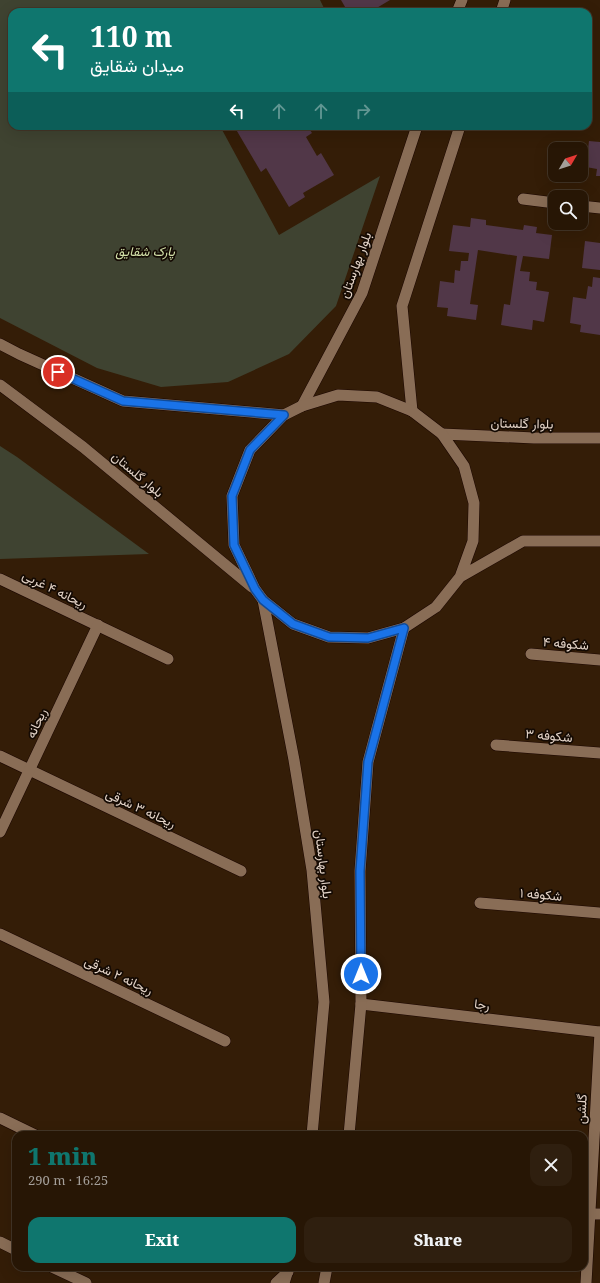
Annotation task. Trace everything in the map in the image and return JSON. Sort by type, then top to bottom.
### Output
[{"type":"main road","name":"بلوار بهارستان","points":[[302,406],[362,293],[415,130]]},
{"type":"main road","points":[[412,410],[402,306],[459,130]]},
{"type":"main road","points":[[523,200],[548,202]]},
{"type":"main road","points":[[588,207],[600,208]]},
{"type":"main road","points":[[0,344],[123,401],[284,415]]},
{"type":"main road","name":"بلوار گلستان","points":[[0,385],[83,447],[255,589]]},
{"type":"main road","points":[[338,396],[377,397],[412,410],[442,434],[464,466],[474,503],[473,541],[460,577],[436,607],[404,628],[368,638],[329,637],[293,624],[263,600],[255,589],[234,545],[232,496],[250,450],[284,415],[302,406],[338,396]]},
{"type":"main road","name":"بلوار گلستان","points":[[442,434],[534,438],[600,438]]},
{"type":"main road","points":[[460,577],[523,541],[600,541]]},
{"type":"main road","name":"ریحانه ۴ غربی","points":[[0,579],[168,659]]},
{"type":"main road","name":"بلوار بهارستان","points":[[263,600],[294,760],[312,870],[324,1002],[312,1131]]},
{"type":"main road","name":"ریحانه","points":[[0,832],[98,625]]},
{"type":"main road","points":[[350,1131],[361,1004],[360,871],[368,762],[404,628]]},
{"type":"main road","name":"شکوفه ۴","points":[[530,654],[600,660]]},
{"type":"main road","name":"شکوفه ۳","points":[[496,745],[600,753]]},
{"type":"main road","name":"ریحانه ۳ شرقی","points":[[0,756],[241,871]]},
{"type":"main road","name":"شکوفه ۱","points":[[480,903],[600,913]]},
{"type":"main road","name":"ریحانه ۲ شرقی","points":[[0,934],[225,1041]]},
{"type":"main road","name":"رجا","points":[[361,1004],[600,1032]]},
{"type":"main road","name":"گلشن","points":[[588,1268],[595,1214],[589,1148],[600,1032]]},
{"type":"main road","points":[[0,1118],[27,1131]]},
{"type":"main road","points":[[0,1242],[12,1248]]},
{"type":"main road","points":[[60,1271],[86,1283]]},
{"type":"main road","points":[[276,1283],[288,1271]]},
{"type":"main road","points":[[284,1283],[289,1271]]},
{"type":"main road","points":[[324,1283],[326,1271]]},
{"type":"main road","name":"گلشن","points":[[586,1283],[588,1271]]},
{"type":"green space","name":"پارک شقایق","points":[[0,0],[320,0],[324,8],[8,8],[8,130],[222,130],[279,235],[380,176],[336,306],[289,354],[228,382],[161,387],[97,368],[0,318]]},
{"type":"green space","points":[[0,446],[17,457],[149,554],[0,559]]},
{"type":"building","points":[[341,0],[390,0],[377,8],[346,8]]},
{"type":"building","points":[[236,130],[310,130],[312,133],[306,137],[317,156],[321,153],[334,175],[303,193],[305,197],[289,207],[266,168],[261,172]]},
{"type":"building","points":[[589,141],[600,142],[600,176],[596,176],[597,169],[588,167]]},
{"type":"building","points":[[471,218],[486,220],[486,225],[523,230],[524,225],[537,227],[536,233],[552,235],[549,259],[523,256],[520,271],[530,272],[529,281],[537,282],[536,290],[549,292],[544,322],[533,320],[532,330],[501,325],[504,304],[510,305],[517,256],[478,250],[470,304],[478,305],[476,320],[447,316],[448,308],[437,307],[440,281],[454,283],[455,270],[460,271],[461,261],[468,261],[469,253],[449,251],[453,225],[470,227]]},
{"type":"building","points":[[585,241],[600,243],[600,270],[582,268]]},
{"type":"building","points":[[593,277],[600,278],[600,335],[580,332],[581,325],[570,323],[573,297],[586,299],[588,286],[592,287]]},
{"type":"route","points":[[58,372],[123,401],[284,415],[250,450],[232,496],[234,545],[255,589],[263,600],[293,624],[329,637],[368,638],[404,628],[368,762],[360,871],[361,974]]}]
